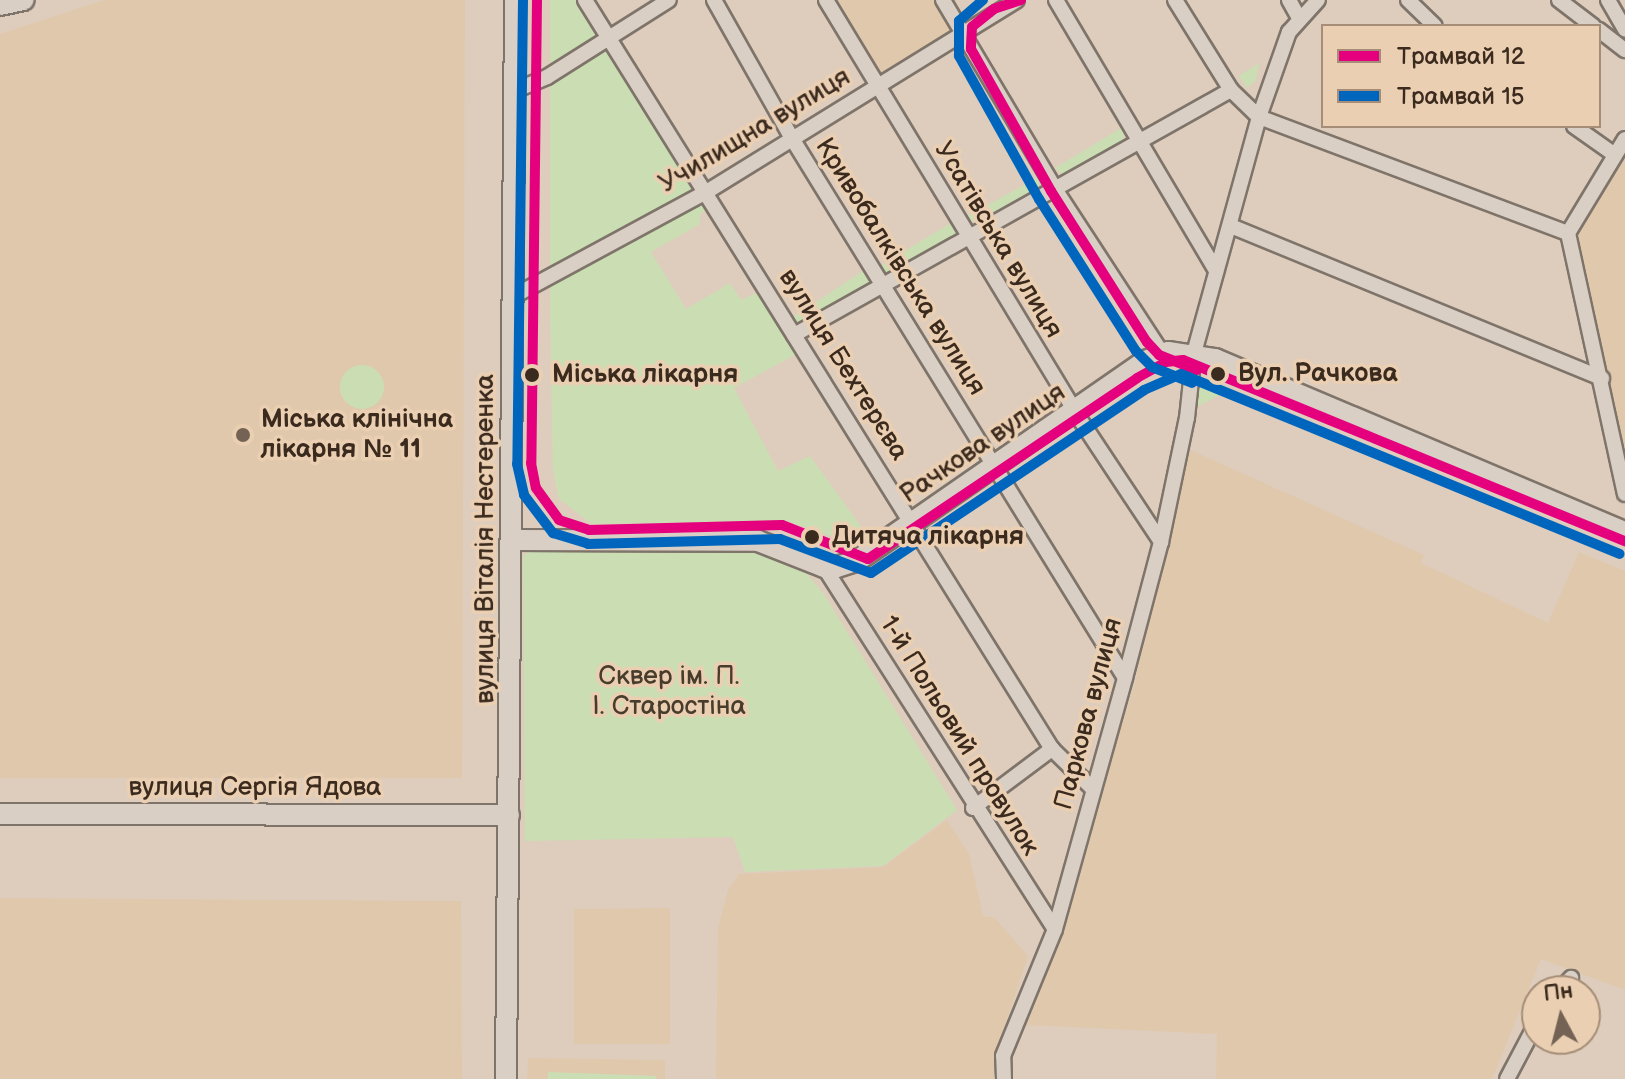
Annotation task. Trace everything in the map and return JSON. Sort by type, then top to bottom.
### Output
[{"type":"street","points":[[0,5],[23,0]]},
{"type":"street","name":"вулиця Віталія Нестеренка","points":[[506,1079],[513,540],[515,0]]},
{"type":"street","name":"вулиця Бехтерєва","points":[[585,0],[612,36],[1052,749],[1093,789]]},
{"type":"street","points":[[514,91],[547,77],[669,0]]},
{"type":"street","name":"Кривобалківська вулиця","points":[[714,0],[793,140],[885,284],[1125,678]]},
{"type":"street","name":"Усатівська вулиця","points":[[826,0],[1076,413],[1161,542]]},
{"type":"street","points":[[943,0],[1055,189],[1162,353],[1194,353],[1625,532]]},
{"type":"street","name":"Училищна вулиця","points":[[512,297],[708,191],[1017,0]]},
{"type":"street","points":[[1056,0],[1142,140],[1216,271]]},
{"type":"street","points":[[1175,0],[1231,90],[1259,117],[1568,233]]},
{"type":"street","points":[[1289,0],[1299,18],[1318,0]]},
{"type":"street","points":[[1408,0],[1433,24]]},
{"type":"street","points":[[1559,0],[1590,24]]},
{"type":"street","points":[[1608,0],[1625,30]]},
{"type":"street","name":"Паркова вулиця","points":[[1004,1079],[1003,1056],[1055,929],[1161,542],[1187,418],[1194,353],[1216,271],[1233,227],[1259,117],[1289,32],[1299,18]]},
{"type":"street","points":[[1601,32],[1625,50]]},
{"type":"street","points":[[794,335],[1231,90]]},
{"type":"street","points":[[1577,128],[1615,155]]},
{"type":"street","points":[[1625,139],[1568,233],[1625,494]]},
{"type":"street","points":[[1233,227],[1602,378]]},
{"type":"street","name":"Рачкова вулиця","points":[[824,567],[858,560],[1162,353]]},
{"type":"street","points":[[513,540],[758,541],[824,567]]},
{"type":"street","name":"1-й Польовий провулок","points":[[824,567],[973,808],[1055,929]]},
{"type":"street","points":[[973,808],[1052,749]]},
{"type":"street","name":"вулиця Сергія Ядова","points":[[0,814],[509,815]]},
{"type":"street","points":[[1507,1079],[1521,1052]]},
{"type":"shaded area","name":"Міська клінічна лікарня № 11","points":[[104,0],[465,0],[462,778],[0,778],[0,34]]},
{"type":"shaded area","points":[[830,0],[942,0],[963,35],[876,82]]},
{"type":"shaded area","points":[[1625,147],[1625,469],[1572,233]]},
{"type":"shaded area","points":[[1184,447],[1424,555],[1421,563],[1548,623],[1579,552],[1625,571],[1625,990],[1601,981],[1601,975],[1584,975],[1541,959],[1534,975],[1521,975],[1521,1008],[1492,1079],[1216,1079],[1217,1034],[1026,1025],[1135,684]]},
{"type":"shaded area","points":[[947,820],[969,854],[983,916],[995,918],[1028,956],[994,1059],[994,1079],[716,1079],[718,928],[728,890],[739,874],[883,867]]},
{"type":"shaded area","points":[[0,898],[461,901],[462,1079],[0,1079]]},
{"type":"shaded area","points":[[670,908],[670,1044],[574,1044],[574,909]]},
{"type":"shaded area","points":[[528,1058],[665,1060],[665,1079],[527,1079]]},
{"type":"green space","points":[[550,0],[579,0],[713,206],[700,214],[700,224],[651,252],[686,309],[730,283],[741,300],[766,289],[798,353],[734,388],[778,471],[810,456],[868,536],[849,542],[787,521],[592,524],[559,499],[553,471],[550,317]]},
{"type":"green space","points":[[1259,63],[1256,80],[1247,88],[1239,76]]},
{"type":"green space","points":[[1126,125],[1123,140],[1063,175],[1055,168]]},
{"type":"green space","points":[[1040,176],[1038,190],[979,223],[964,218]]},
{"type":"green space","points":[[954,221],[960,232],[887,276],[880,267],[885,263]]},
{"type":"green space","points":[[866,269],[875,283],[796,325],[792,318]]},
{"type":"green space","points":[[362,365],[378,371],[384,387],[378,403],[362,409],[346,403],[340,387],[346,371]]},
{"type":"green space","points":[[1202,378],[1228,391],[1194,408],[1195,395]]},
{"type":"green space","name":"Сквер ім. П. І. Старостіна","points":[[532,548],[753,548],[799,564],[825,596],[957,810],[883,866],[745,872],[733,837],[525,841],[523,557]]},
{"type":"green space","points":[[548,1072],[656,1076],[656,1079],[548,1079]]},
{"type":"tram line","name":"15","points":[[523,0],[517,464],[524,495],[553,533],[588,544],[780,539],[871,573],[1144,390],[1181,374],[1620,554]]},
{"type":"tram line","name":"12","points":[[537,0],[531,463],[536,488],[559,520],[589,530],[782,525],[868,559],[1137,378],[1166,362],[1183,360],[1625,541]]},
{"type":"tram line","name":"15","points":[[983,0],[959,21],[959,56],[1039,199],[1136,351],[1152,367],[1192,383]]},
{"type":"tram line","name":"12","points":[[1021,0],[994,9],[972,27],[971,49],[1051,191],[1147,342],[1159,355],[1197,370]]},
{"type":"place","name":"Вул. Рачкова","points":[[1218,374]]},
{"type":"place","name":"Міська лікарня","points":[[532,375]]},
{"type":"place","name":"Міська клінічна лікарня № 11","points":[[243,435]]},
{"type":"place","name":"Дитяча лікарня","points":[[812,537]]}]
